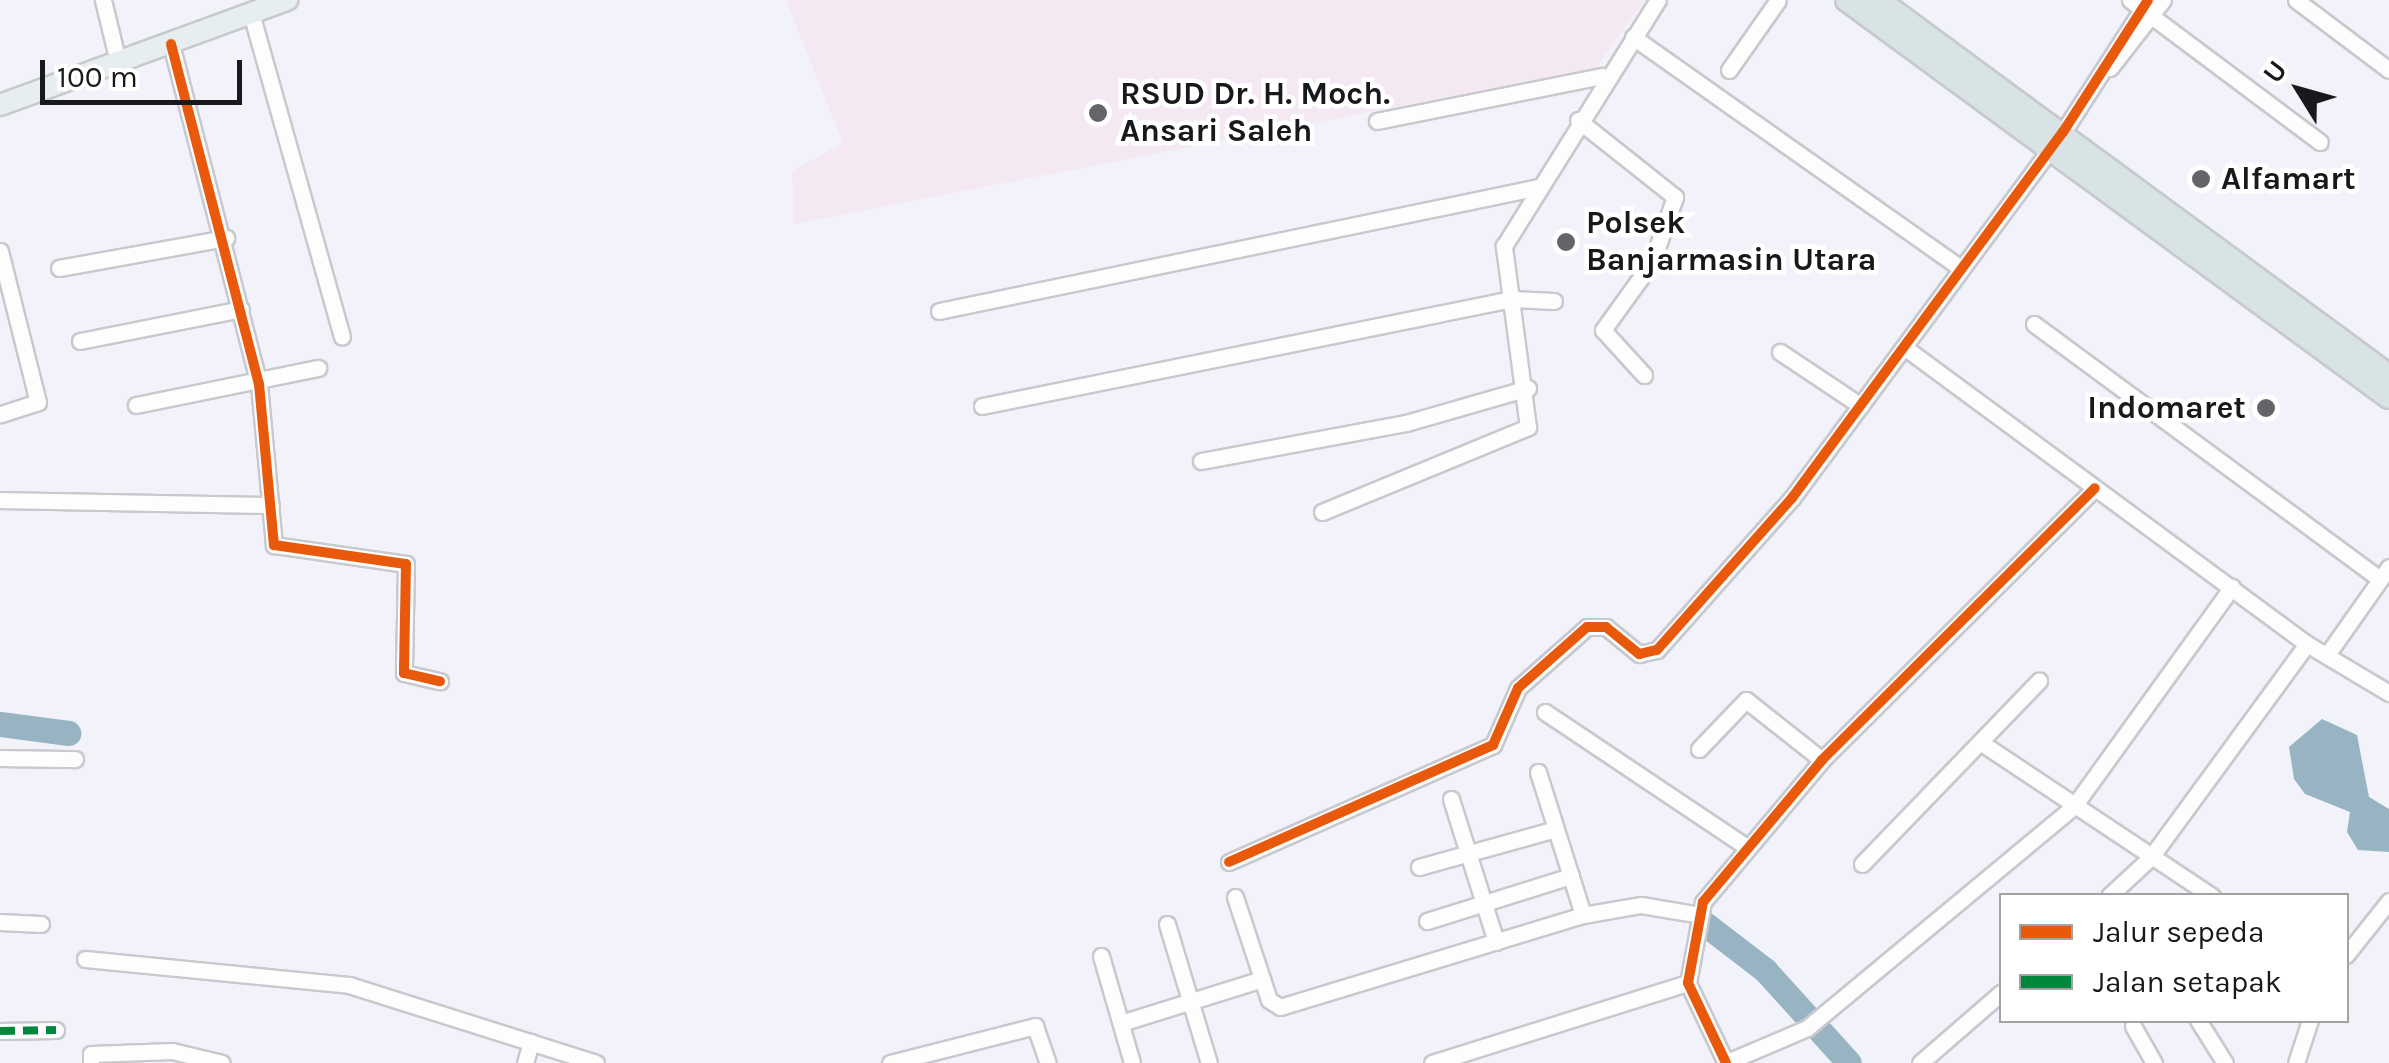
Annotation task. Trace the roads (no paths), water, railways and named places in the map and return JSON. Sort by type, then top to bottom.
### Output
[{"type":"highway","points":[[1847,0],[2058,139]]},
{"type":"highway","points":[[1878,0],[2329,343],[2389,397]]},
{"type":"highway","points":[[2329,343],[2389,376]]},
{"type":"main road","points":[[0,106],[287,0]]},
{"type":"street","points":[[103,0],[118,62]]},
{"type":"street","points":[[1322,512],[1522,433],[1528,388],[1504,246],[1603,76],[1658,0]]},
{"type":"street","points":[[1729,70],[1778,0]]},
{"type":"street","points":[[1229,862],[1493,745],[1518,688],[1587,627],[1606,627],[1639,654],[1657,650],[1861,406],[2058,139],[2104,73],[2143,6],[2163,0]]},
{"type":"street","points":[[2296,0],[2389,70]]},
{"type":"street","points":[[2143,6],[2320,142]]},
{"type":"street","points":[[251,12],[342,336]]},
{"type":"street","points":[[1633,36],[1960,268]]},
{"type":"street","points":[[171,44],[226,238],[259,384],[271,504],[281,549],[406,564],[404,673],[440,681]]},
{"type":"street","points":[[1377,122],[1603,76]]},
{"type":"street","points":[[1578,120],[1675,197],[1652,262],[1603,330],[1644,375]]},
{"type":"street","points":[[939,311],[1539,187]]},
{"type":"street","points":[[59,268],[226,238]]},
{"type":"street","points":[[0,251],[38,402],[0,414]]},
{"type":"street","points":[[982,406],[1512,299],[1554,301]]},
{"type":"street","points":[[80,341],[242,309]]},
{"type":"street","points":[[2034,324],[2386,572],[2329,652]]},
{"type":"street","points":[[1904,347],[2308,644],[2329,652],[2389,693]]},
{"type":"street","points":[[1780,352],[1861,406]]},
{"type":"street","points":[[136,405],[259,384],[318,368]]},
{"type":"street","points":[[1201,461],[1406,423],[1528,388]]},
{"type":"street","points":[[2094,488],[1822,760],[1747,847],[1695,917],[1688,982],[1725,1063],[1746,1060],[1812,1024],[2074,806],[2232,587]]},
{"type":"street","points":[[0,500],[271,504]]},
{"type":"street","points":[[2112,893],[2152,858],[2308,644]]},
{"type":"street","points":[[1862,864],[1983,744],[2039,681]]},
{"type":"street","points":[[1698,749],[1746,700],[1822,760]]},
{"type":"street","points":[[1545,712],[1747,847]]},
{"type":"street","points":[[1983,744],[2207,893]]},
{"type":"street","points":[[0,758],[75,759]]},
{"type":"street","points":[[1538,772],[1583,915]]},
{"type":"street","points":[[1451,799],[1496,942]]},
{"type":"street","points":[[1419,866],[1556,828]]},
{"type":"street","points":[[1427,921],[1571,876]]},
{"type":"street","points":[[1235,897],[1268,1000],[1284,1006],[1583,915],[1632,905],[1695,917]]},
{"type":"street","points":[[2349,952],[2389,901]]},
{"type":"street","points":[[0,922],[41,924]]},
{"type":"street","points":[[1167,924],[1209,1063]]},
{"type":"street","points":[[1101,956],[1132,1063]]},
{"type":"street","points":[[84,959],[348,985],[596,1063]]},
{"type":"street","points":[[1121,1022],[1262,980]]},
{"type":"street","points":[[1432,1063],[1688,982]]},
{"type":"street","points":[[1920,1063],[1999,995]]},
{"type":"street","points":[[2200,1023],[2225,1063]]},
{"type":"street","points":[[2309,1023],[2297,1058],[2314,1063]]},
{"type":"street","points":[[890,1063],[1036,1026],[1048,1063]]},
{"type":"street","points":[[2133,1026],[2154,1063]]},
{"type":"street","points":[[0,1031],[56,1030]]},
{"type":"street","points":[[524,1063],[531,1042]]},
{"type":"street","points":[[91,1063],[91,1054],[172,1051],[222,1063]]},
{"type":"water","points":[[2322,719],[2357,735],[2369,797],[2389,809],[2389,852],[2358,850],[2347,832],[2350,812],[2305,794],[2294,779],[2289,747]]},
{"type":"waterway","points":[[0,724],[68,733]]},
{"type":"waterway","points":[[1705,924],[1765,970],[1849,1063]]},
{"type":"place","name":"RSUD Dr. H. Moch. Ansari Saleh","points":[[1098,113]]},
{"type":"place","name":"Alfamart","points":[[2201,179]]},
{"type":"place","name":"Polsek Banjarmasin Utara","points":[[1566,242]]},
{"type":"place","name":"Indomaret","points":[[2266,408]]}]
